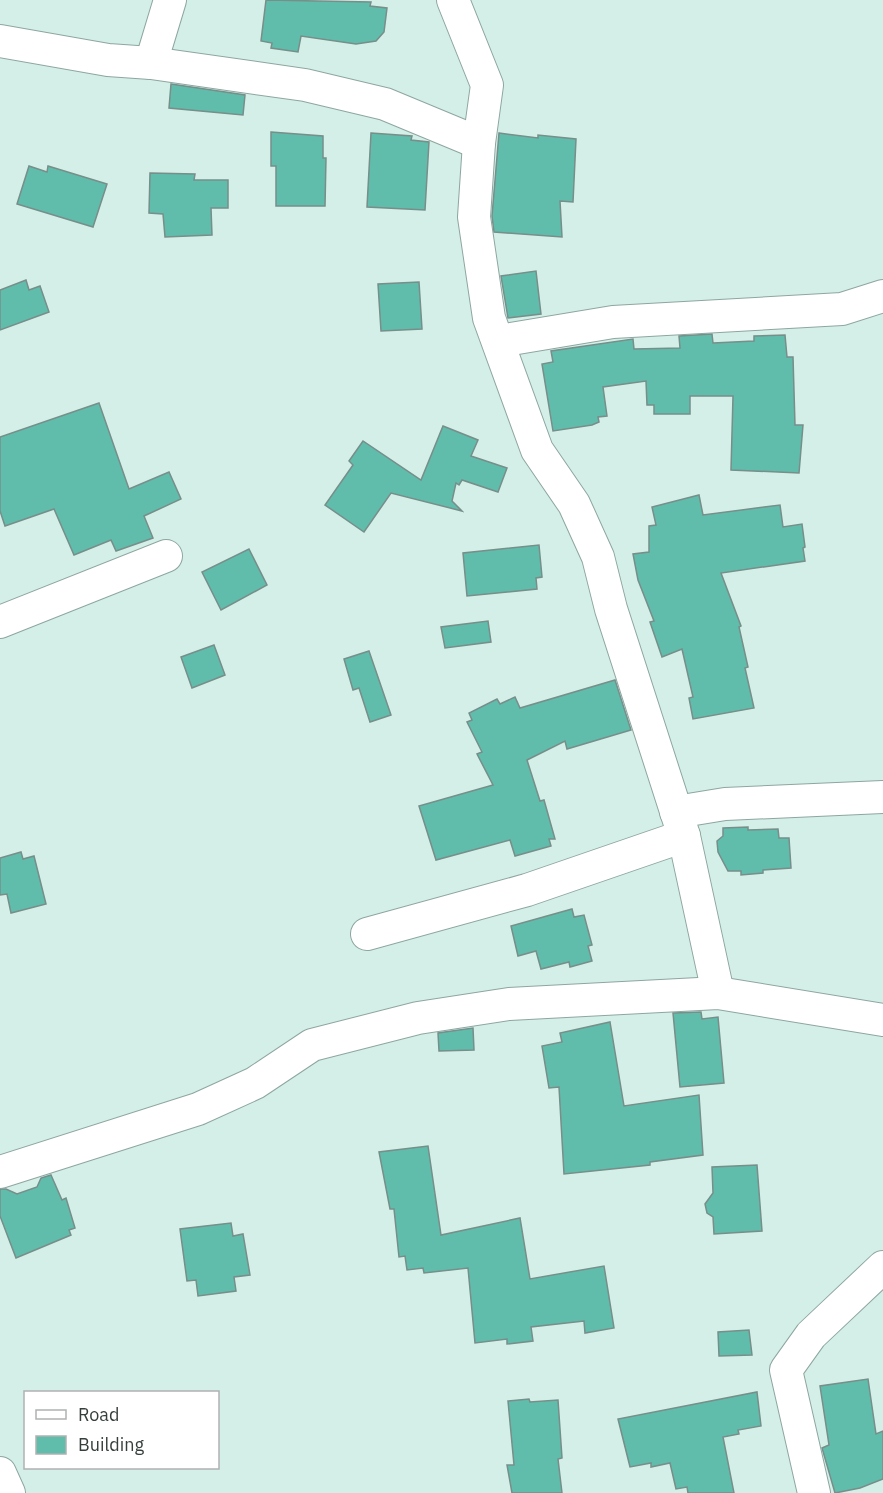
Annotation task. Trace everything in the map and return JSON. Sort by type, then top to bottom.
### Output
[{"type":"street","points":[[151,63],[170,0]]},
{"type":"street","points":[[453,0],[487,85],[479,143],[474,217],[489,318],[537,450],[574,504],[598,557],[611,609],[680,824],[718,993]]},
{"type":"street","points":[[0,41],[108,60],[151,63],[305,85],[385,104],[479,143]]},
{"type":"street","points":[[499,341],[613,322],[842,309],[883,296]]},
{"type":"street","points":[[0,622],[166,556]]},
{"type":"street","points":[[367,934],[527,890],[725,804],[883,797]]},
{"type":"street","points":[[0,1172],[198,1109],[255,1083],[312,1045],[418,1018],[509,1004],[625,996],[718,993],[883,1020]]},
{"type":"street","points":[[814,1493],[786,1370],[811,1335],[883,1267]]},
{"type":"street","points":[[0,1473],[9,1493]]},
{"type":"building","points":[[266,0],[371,2],[370,6],[387,8],[384,32],[376,41],[356,44],[301,36],[298,52],[271,48],[272,43],[261,41]]},
{"type":"building","points":[[171,84],[245,95],[243,115],[169,108]]},
{"type":"building","points":[[271,132],[323,136],[323,158],[326,158],[325,206],[276,206],[276,166],[271,166]]},
{"type":"building","points":[[371,133],[412,136],[411,140],[429,142],[425,210],[367,207]]},
{"type":"building","points":[[499,133],[538,138],[538,135],[576,139],[573,202],[560,201],[562,237],[494,232],[492,216]]},
{"type":"building","points":[[29,166],[47,172],[48,166],[107,184],[93,227],[17,204]]},
{"type":"building","points":[[150,173],[195,174],[194,180],[228,180],[228,208],[211,208],[212,235],[165,237],[163,214],[149,213]]},
{"type":"building","points":[[536,271],[541,314],[508,318],[501,276]]},
{"type":"building","points":[[26,280],[29,290],[40,286],[49,312],[0,330],[0,290]]},
{"type":"building","points":[[419,282],[422,329],[381,331],[378,284]]},
{"type":"building","points":[[712,334],[713,343],[754,341],[754,336],[785,335],[787,357],[793,357],[795,425],[803,425],[799,473],[731,470],[733,396],[690,396],[690,414],[654,414],[654,405],[647,405],[646,381],[603,387],[607,416],[598,417],[599,422],[592,425],[553,431],[542,364],[553,362],[551,351],[633,339],[634,349],[680,348],[679,336]]},
{"type":"building","points":[[99,403],[129,489],[169,472],[181,499],[144,516],[153,538],[116,551],[111,540],[74,555],[54,509],[5,526],[0,511],[0,437]]},
{"type":"building","points":[[443,426],[478,440],[471,456],[507,468],[498,492],[462,480],[459,485],[456,483],[452,501],[462,511],[391,493],[364,532],[325,505],[353,465],[349,461],[363,441],[421,480]]},
{"type":"building","points":[[699,495],[703,515],[780,505],[783,527],[802,524],[805,561],[721,573],[741,626],[739,627],[748,667],[745,668],[754,708],[693,719],[689,698],[693,697],[682,649],[662,657],[650,622],[654,621],[638,580],[633,554],[649,552],[649,526],[656,525],[652,507]]},
{"type":"building","points":[[539,545],[542,577],[536,578],[537,589],[467,596],[463,553]]},
{"type":"building","points":[[249,549],[267,585],[221,610],[202,572]]},
{"type":"building","points":[[488,621],[491,642],[445,648],[441,627]]},
{"type":"building","points":[[214,645],[225,675],[192,688],[181,657]]},
{"type":"building","points":[[369,651],[391,715],[370,722],[359,688],[353,690],[344,659]]},
{"type":"building","points":[[615,680],[631,730],[567,749],[565,741],[527,760],[540,801],[544,800],[555,839],[549,839],[551,846],[515,856],[510,840],[436,860],[419,806],[493,785],[477,754],[482,752],[467,722],[472,720],[469,713],[497,699],[500,704],[515,697],[520,708]]},
{"type":"building","points":[[748,827],[748,830],[778,829],[779,838],[789,838],[791,868],[763,870],[763,873],[741,875],[741,871],[728,871],[718,852],[717,841],[723,836],[723,828]]},
{"type":"building","points":[[21,852],[23,859],[34,856],[46,904],[11,913],[7,894],[0,895],[0,858]]},
{"type":"building","points":[[572,909],[574,917],[584,915],[592,945],[588,946],[592,961],[570,967],[569,962],[541,969],[536,951],[518,956],[511,926]]},
{"type":"building","points":[[701,1012],[702,1019],[718,1017],[724,1083],[680,1087],[673,1013]]},
{"type":"building","points":[[610,1022],[624,1106],[699,1095],[703,1155],[650,1162],[650,1165],[564,1174],[559,1087],[549,1088],[542,1046],[562,1042],[560,1033]]},
{"type":"building","points":[[473,1028],[474,1050],[439,1051],[438,1033]]},
{"type":"building","points":[[428,1146],[441,1235],[520,1218],[530,1279],[604,1266],[614,1328],[585,1333],[584,1321],[531,1327],[533,1341],[507,1344],[507,1339],[475,1343],[468,1268],[424,1273],[423,1268],[407,1270],[405,1256],[399,1257],[394,1209],[390,1209],[379,1152]]},
{"type":"building","points":[[757,1165],[762,1231],[714,1234],[713,1217],[707,1213],[705,1204],[713,1193],[712,1167]]},
{"type":"building","points":[[51,1175],[62,1200],[66,1198],[75,1228],[69,1230],[71,1235],[16,1258],[0,1216],[0,1189],[17,1194],[37,1187],[41,1178]]},
{"type":"building","points":[[231,1223],[233,1236],[243,1234],[250,1275],[234,1277],[236,1291],[198,1296],[196,1280],[187,1281],[180,1229]]},
{"type":"building","points":[[749,1330],[752,1355],[719,1356],[718,1332]]},
{"type":"building","points":[[868,1379],[876,1434],[883,1431],[883,1479],[860,1488],[835,1493],[822,1448],[829,1445],[820,1386]]},
{"type":"building","points":[[757,1392],[761,1426],[738,1430],[739,1434],[723,1437],[734,1493],[688,1493],[687,1487],[676,1489],[670,1463],[651,1467],[651,1463],[630,1467],[618,1419]]},
{"type":"building","points":[[529,1399],[530,1402],[558,1400],[562,1458],[558,1459],[562,1493],[512,1493],[507,1465],[514,1465],[508,1401]]}]
